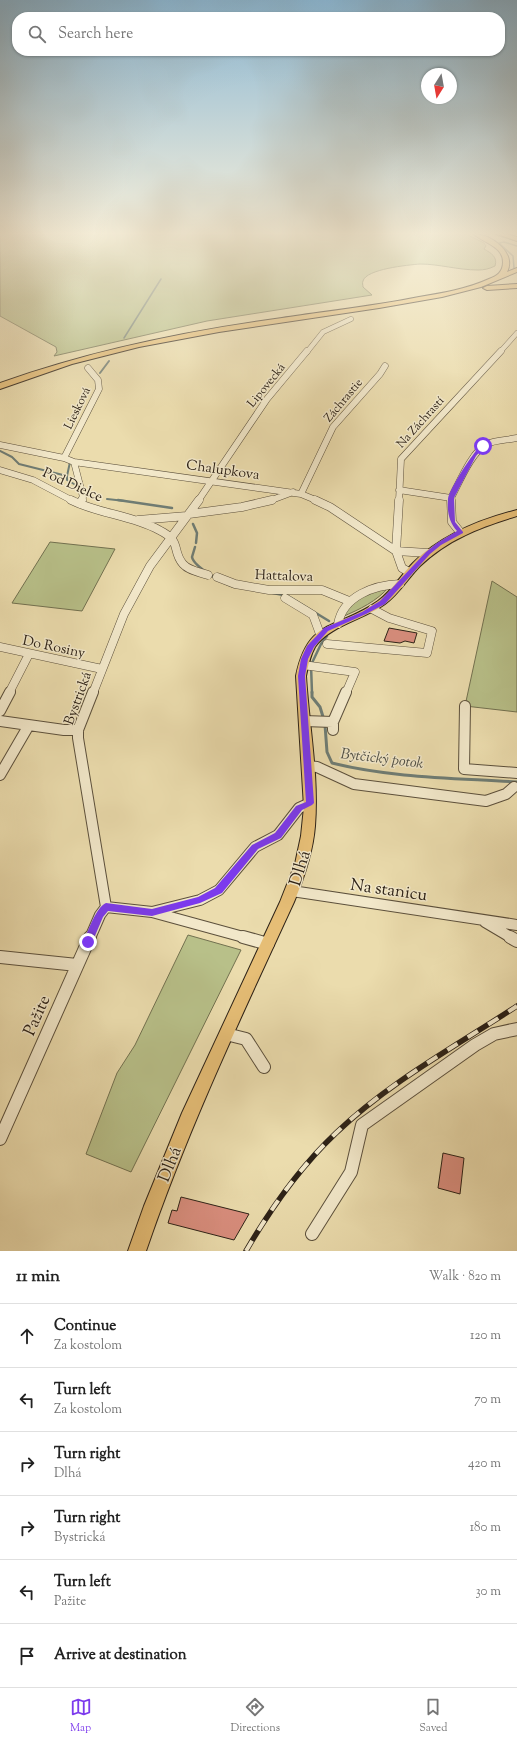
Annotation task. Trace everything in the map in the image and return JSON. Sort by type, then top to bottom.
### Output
[{"type":"highway","points":[[0,386],[73,362],[158,340],[426,298],[453,292]]},
{"type":"highway","points":[[0,391],[76,365],[161,343],[241,329],[426,302],[469,292]]},
{"type":"main road","name":"Dlhá","points":[[137,1251],[172,1156],[292,891],[305,849],[310,803],[301,689],[308,666],[311,646],[324,639],[338,624],[382,603],[409,572],[439,544],[460,532],[516,514]]},
{"type":"street","name":"Lipovecká","points":[[212,481],[254,418],[324,332],[351,319]]},
{"type":"street","name":"Na Záchrastí","points":[[396,551],[401,459],[517,333]]},
{"type":"street","name":"Záchrastie","points":[[301,494],[333,427],[380,374],[385,366]]},
{"type":"street","name":"Liesková","points":[[64,458],[99,389],[99,382],[97,378],[88,368]]},
{"type":"street","points":[[460,532],[452,522],[451,498],[474,456],[483,446],[488,443],[517,438]]},
{"type":"street","name":"Chalupkova","points":[[0,445],[64,458],[74,462],[301,494],[330,507],[396,551]]},
{"type":"street","points":[[74,462],[83,497],[80,504]]},
{"type":"street","name":"Pod Dielce","points":[[0,470],[35,481],[80,504],[135,520],[170,536]]},
{"type":"street","name":"Bystrická","points":[[106,907],[78,738],[78,730],[124,614],[136,591],[150,566],[170,536],[188,515],[212,481]]},
{"type":"street","points":[[399,490],[451,498]]},
{"type":"street","name":"Pod Dielce","points":[[135,520],[188,515],[268,502],[284,497],[293,492]]},
{"type":"street","points":[[170,536],[176,544],[182,562],[186,567],[208,575]]},
{"type":"street","points":[[409,572],[402,568],[396,551],[428,553]]},
{"type":"street","name":"Hattalova","points":[[217,577],[235,584],[269,590],[322,590],[349,600]]},
{"type":"street","points":[[338,624],[342,609],[349,600],[388,583],[400,584]]},
{"type":"street","name":"Hattalova","points":[[285,598],[313,615],[324,639]]},
{"type":"street","points":[[324,639],[427,653],[432,632],[389,618],[372,609]]},
{"type":"street","name":"Do Rosiny","points":[[0,647],[102,669]]},
{"type":"street","points":[[0,711],[29,654]]},
{"type":"street","points":[[304,721],[328,724],[355,672],[308,666]]},
{"type":"street","points":[[465,706],[464,768],[517,773]]},
{"type":"street","points":[[0,721],[78,730]]},
{"type":"street","points":[[0,775],[29,725]]},
{"type":"street","points":[[308,766],[317,767],[354,784],[486,800],[506,794],[514,787]]},
{"type":"street","points":[[152,912],[200,900],[218,890],[255,847],[278,835],[299,808],[310,803]]},
{"type":"street","name":"Na stanicu","points":[[292,891],[517,925]]},
{"type":"street","points":[[106,907],[152,912],[268,944]]},
{"type":"street","name":"Pažite","points":[[0,1139],[77,965],[100,915],[106,907]]},
{"type":"street","name":"Na stanicu","points":[[481,919],[517,942]]},
{"type":"street","points":[[0,957],[77,965]]},
{"type":"street","points":[[312,1234],[351,1172],[362,1125],[476,1045],[494,1034],[517,1028]]},
{"type":"street","points":[[226,1034],[246,1039],[264,1067]]},
{"type":"green space","points":[[0,292],[369,292],[372,295],[207,321],[54,356],[57,352],[56,347],[0,316]]},
{"type":"green space","points":[[50,542],[115,549],[82,611],[12,603]]},
{"type":"green space","points":[[492,581],[517,597],[517,712],[465,706]]},
{"type":"green space","points":[[390,586],[373,601],[342,617],[352,600]]},
{"type":"green space","points":[[188,935],[241,950],[131,1172],[86,1154],[117,1073],[135,1045]]},
{"type":"building","points":[[389,628],[417,633],[414,643],[405,641],[400,643],[384,641]]},
{"type":"building","points":[[443,1153],[464,1158],[460,1194],[438,1188]]},
{"type":"building","points":[[181,1197],[249,1214],[234,1240],[168,1223],[172,1210],[177,1211]]},
{"type":"waterway","points":[[124,338],[153,292]]},
{"type":"waterway","points":[[100,373],[109,361]]},
{"type":"waterway","name":"Bytčický potok","points":[[0,451],[12,457],[19,464],[67,476]]},
{"type":"waterway","points":[[67,476],[70,462]]},
{"type":"waterway","name":"Bytčický potok","points":[[67,476],[67,480],[74,484]]},
{"type":"waterway","name":"Bytčický potok","points":[[107,499],[124,501]]},
{"type":"waterway","name":"Bytčický potok","points":[[118,500],[124,501]]},
{"type":"waterway","name":"Bytčický potok","points":[[124,501],[172,508]]},
{"type":"waterway","name":"Bytčický potok","points":[[193,524],[197,533],[196,543]]},
{"type":"waterway","name":"Bytčický potok","points":[[195,547],[192,557],[198,566],[230,586],[235,587]]},
{"type":"waterway","name":"Bytčický potok","points":[[273,593],[288,596],[329,621]]},
{"type":"waterway","name":"Bytčický potok","points":[[312,693],[311,665],[321,644],[327,636]]},
{"type":"waterway","name":"Bytčický potok","points":[[312,693],[312,697],[320,707],[324,720]]},
{"type":"waterway","name":"Bytčický potok","points":[[325,725],[327,752],[332,763],[401,775],[517,782]]},
{"type":"railway","points":[[246,1251],[276,1204],[298,1174],[336,1133],[378,1097],[400,1081],[517,1006]]},
{"type":"route","points":[[88,942],[100,915],[106,907],[152,912],[200,900],[218,890],[255,847],[278,835],[293,818],[299,808],[310,803],[301,676],[305,659],[311,646],[320,634],[326,630],[382,603],[416,564],[428,553],[439,544],[460,532],[452,522],[451,498],[474,456],[483,446]]}]
